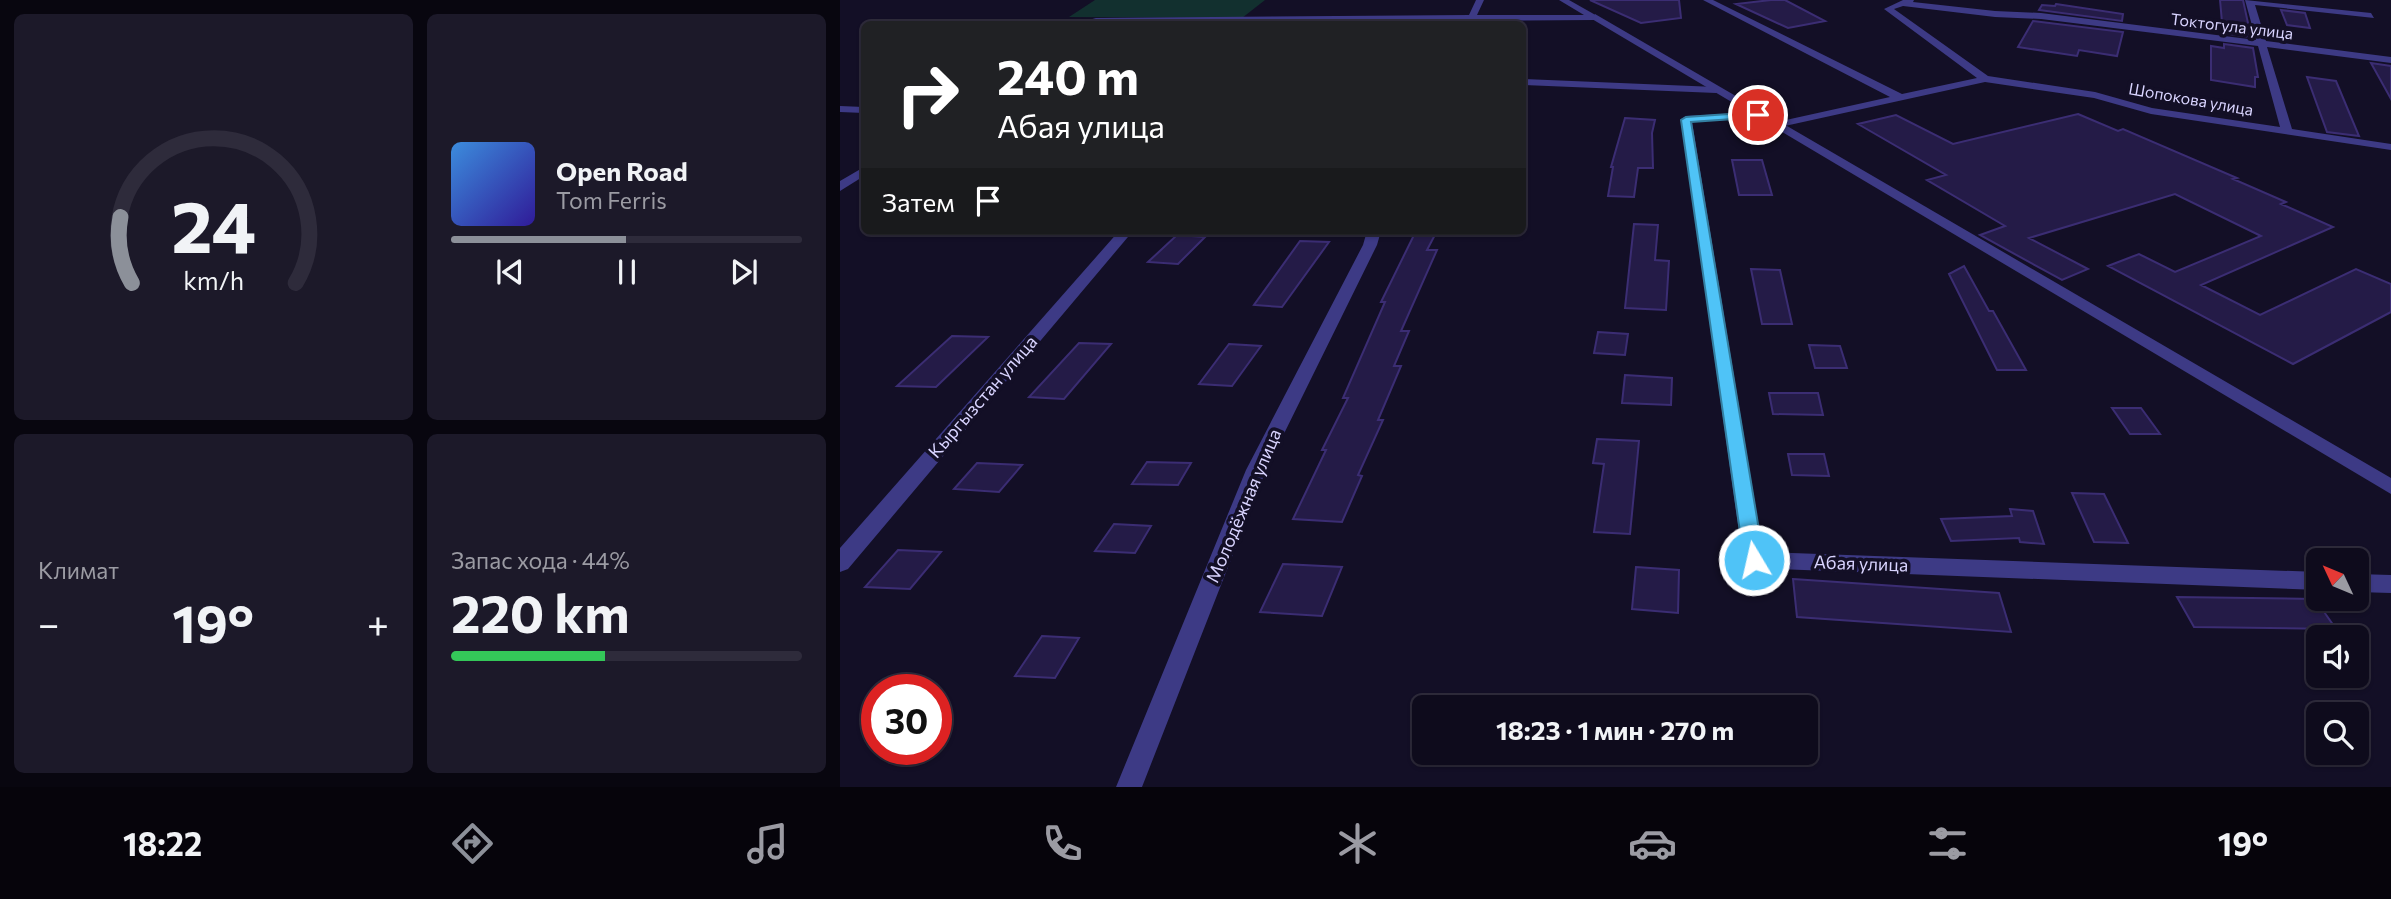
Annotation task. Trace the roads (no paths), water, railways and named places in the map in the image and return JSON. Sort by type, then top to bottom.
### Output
[{"type":"street","points":[[1471,21],[1480,0]]},
{"type":"street","points":[[1563,0],[2391,488]]},
{"type":"street","points":[[1707,0],[1899,97]]},
{"type":"street","points":[[2287,131],[2249,1],[2371,16]]},
{"type":"street","points":[[1906,2],[1888,9],[1985,79]]},
{"type":"street","name":"Токтогула улица","points":[[1906,2],[1995,14],[2041,16],[2391,60]]},
{"type":"street","points":[[1496,21],[1595,17]]},
{"type":"street","points":[[1776,125],[1985,79]]},
{"type":"street","name":"Шопокова улица","points":[[1985,79],[2095,95],[2151,111],[2391,147]]},
{"type":"street","points":[[1526,83],[1758,115]]},
{"type":"street","points":[[1682,104],[1716,90]]},
{"type":"street","name":"Абая улица","points":[[1682,104],[1754,560],[2306,581]]},
{"type":"street","points":[[840,109],[861,110]]},
{"type":"street","points":[[840,187],[861,173]]},
{"type":"street","name":"Кыргызстан улица","points":[[840,563],[1122,235]]},
{"type":"street","name":"Молодёжная улица","points":[[1129,787],[1256,470],[1373,235]]},
{"type":"street","points":[[2370,583],[2391,584]]}]
